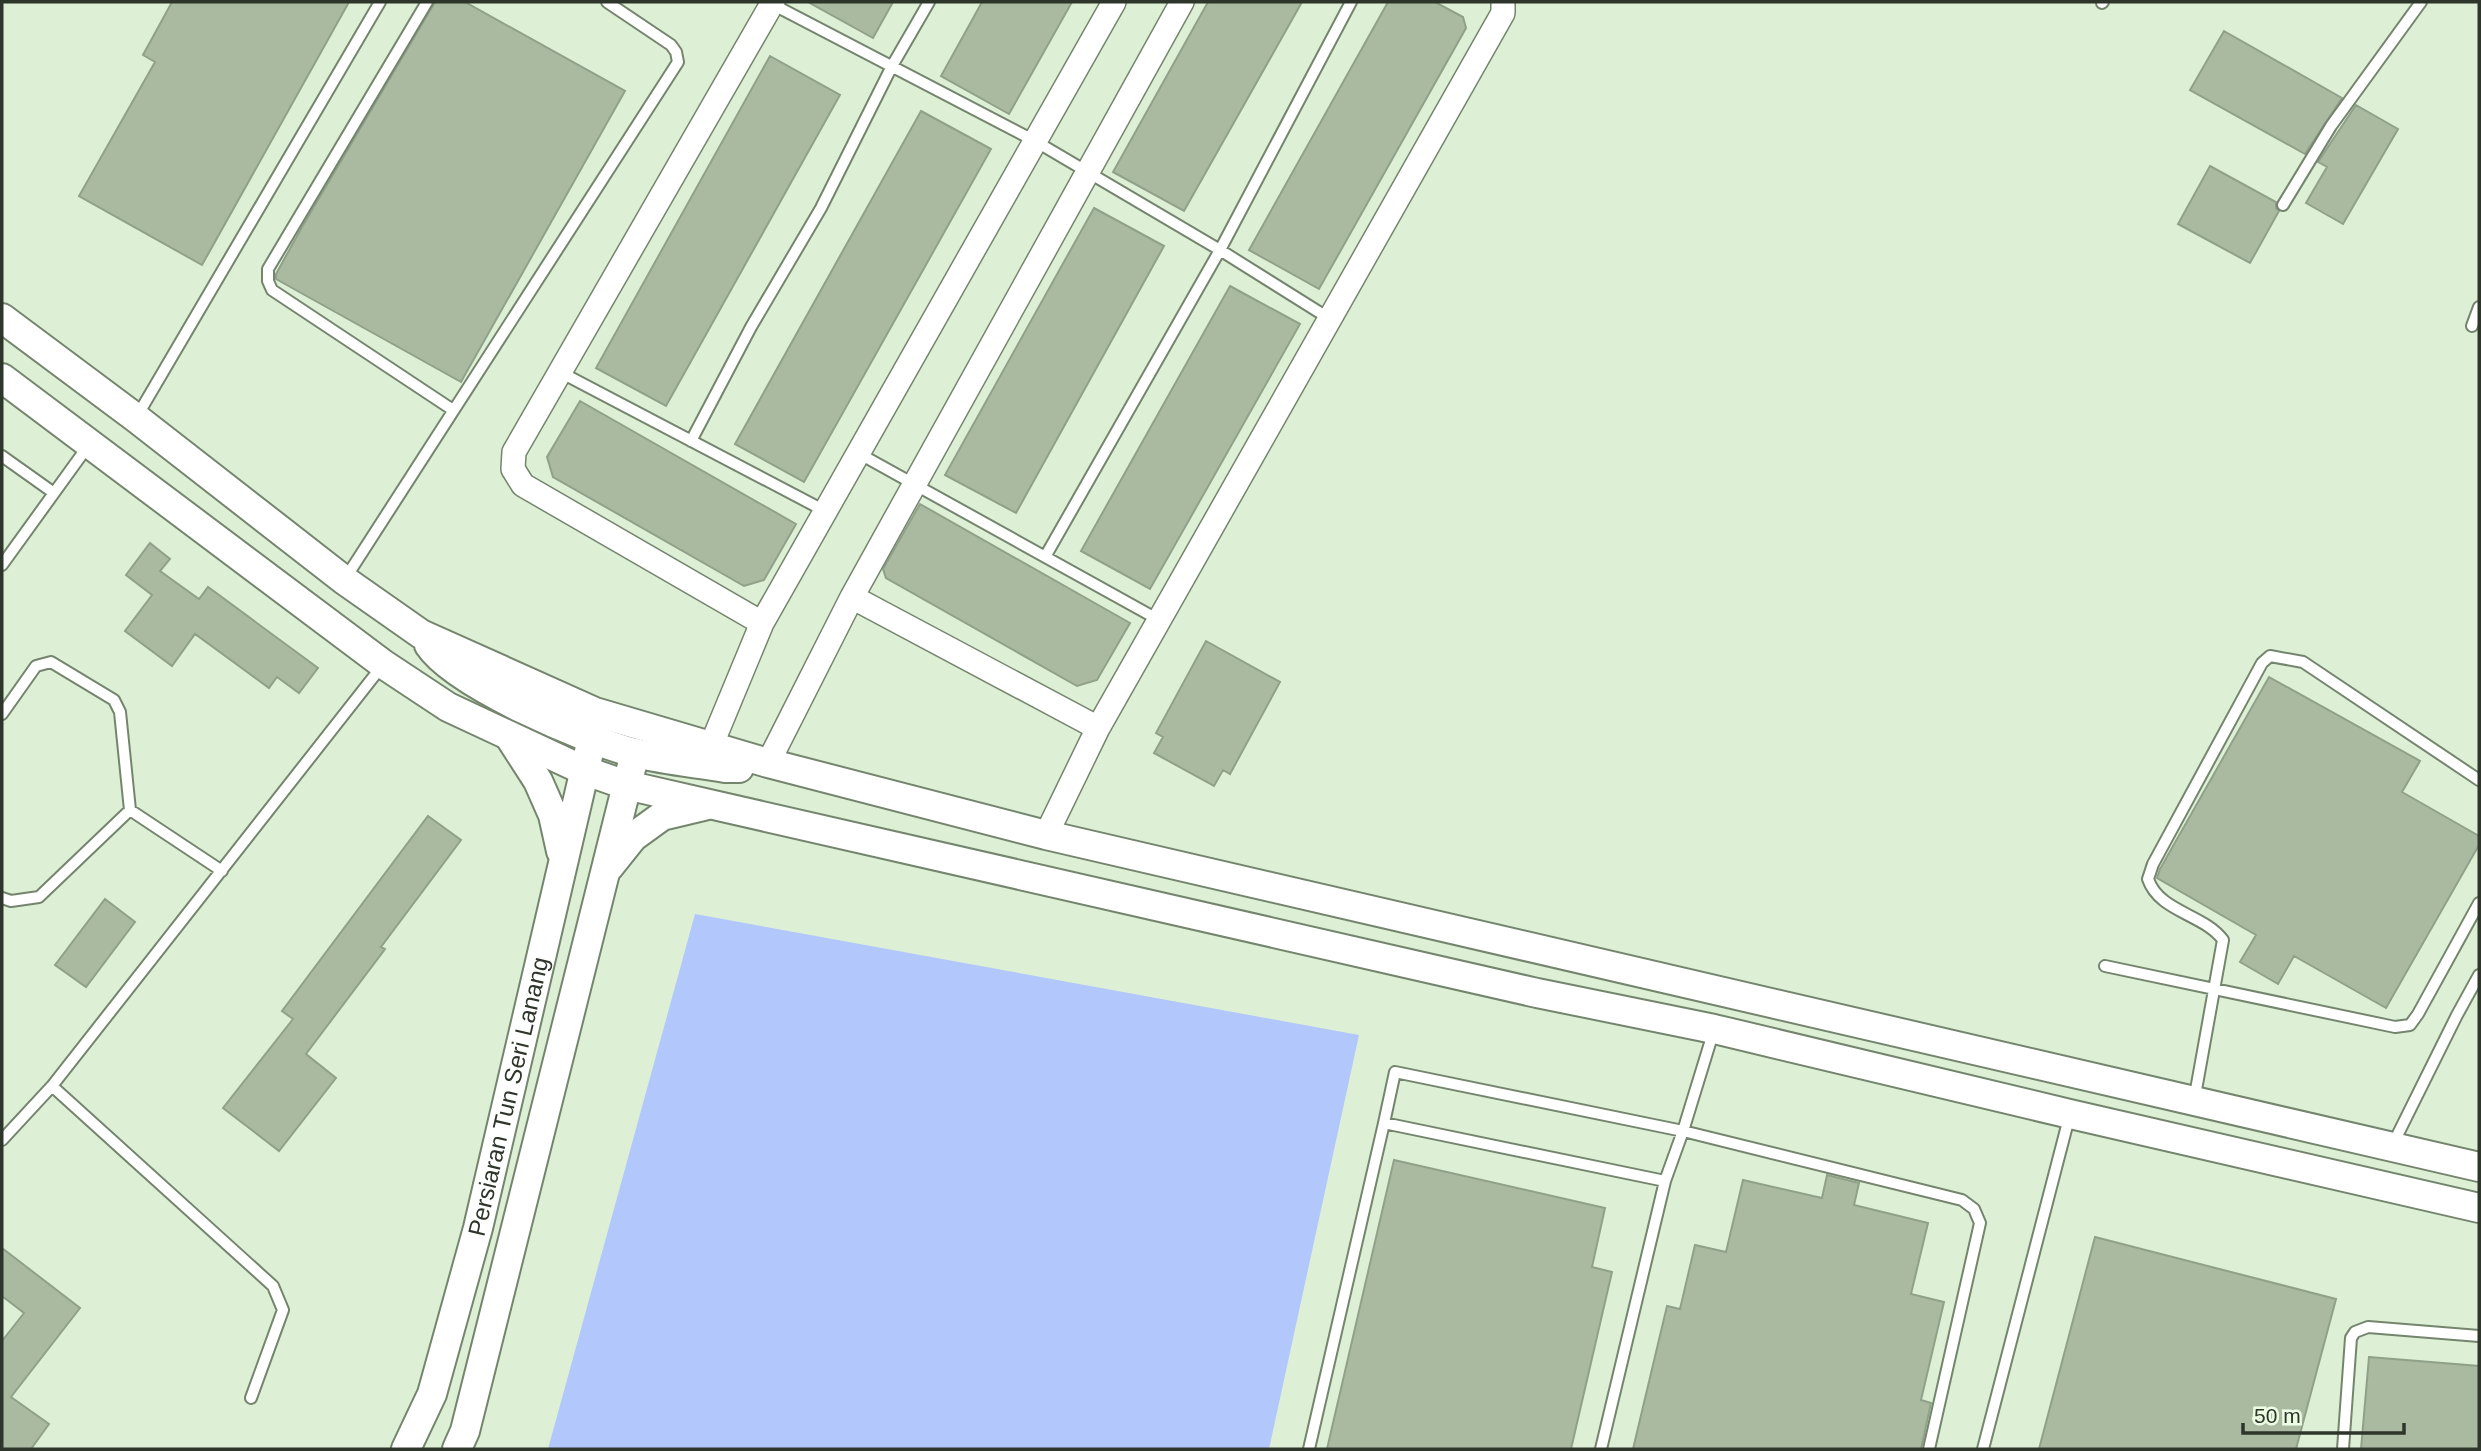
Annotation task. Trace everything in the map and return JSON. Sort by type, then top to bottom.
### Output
[{"type":"street","points":[[711,747],[762,623],[1114,2]]},
{"type":"street","points":[[779,766],[852,597],[1182,2]]},
{"type":"street","points":[[1046,835],[1098,728],[1503,13],[1503,2]]},
{"type":"street","points":[[762,623],[523,485],[513,469],[514,452],[773,3]]},
{"type":"street","points":[[2,318],[136,418],[344,580],[421,634],[595,712],[779,766],[1046,835],[2479,1167]]},
{"type":"street","points":[[2,378],[383,664],[448,707],[583,770],[626,785],[1537,993],[1714,1029],[2479,1208]]},
{"type":"street","points":[[852,597],[1098,728]]},
{"type":"street","points":[[421,634],[433,652],[461,675],[525,709],[592,739],[635,753],[724,768],[779,766]]},
{"type":"street","points":[[509,736],[538,781],[553,815],[563,857]]},
{"type":"street","name":"Persiaran Tun Seri Lanang","points":[[406,1449],[432,1394],[478,1228],[592,739]]},
{"type":"street","name":"Persiaran Tun Seri Lanang","points":[[457,1449],[465,1431],[635,753]]},
{"type":"street","points":[[604,874],[633,837],[662,816],[710,804]]},
{"type":"street","points":[[1537,993],[1546,952]]},
{"type":"lane","points":[[136,418],[380,2]]},
{"type":"lane","points":[[427,2],[268,269],[268,281],[272,290],[453,410]]},
{"type":"lane","points":[[344,580],[678,62],[671,45],[607,2]]},
{"type":"lane","points":[[691,441],[751,327],[821,208],[892,66],[929,2]]},
{"type":"lane","points":[[1045,557],[1220,250],[1351,2]]},
{"type":"lane","points":[[2283,205],[2331,127],[2421,2]]},
{"type":"lane","points":[[773,3],[1035,141],[1220,250],[1330,319]]},
{"type":"lane","points":[[2472,326],[2479,307]]},
{"type":"lane","points":[[560,372],[825,512]]},
{"type":"lane","points":[[2,565],[90,444]]},
{"type":"lane","points":[[858,453],[1159,620]]},
{"type":"lane","points":[[2,456],[54,493]]},
{"type":"lane","points":[[2194,1101],[2223,940],[2215,929],[2161,899],[2148,879],[2153,864],[2263,663],[2270,656],[2303,662],[2479,780]]},
{"type":"lane","points":[[2,714],[36,667],[51,662],[114,700],[120,712],[130,810]]},
{"type":"lane","points":[[2,1140],[51,1086],[383,664]]},
{"type":"lane","points":[[130,810],[222,871]]},
{"type":"lane","points":[[2,898],[11,901],[39,897],[130,810]]},
{"type":"lane","points":[[2105,966],[2395,1027],[2410,1025],[2479,903]]},
{"type":"lane","points":[[2392,1147],[2479,975]]},
{"type":"lane","points":[[1601,1449],[1665,1181],[1714,1029]]},
{"type":"lane","points":[[1309,1449],[1395,1072],[1683,1131],[1962,1200],[1974,1209],[1980,1223],[1929,1449]]},
{"type":"lane","points":[[51,1086],[273,1286],[283,1310],[251,1398]]},
{"type":"lane","points":[[1983,1449],[2070,1114]]},
{"type":"lane","points":[[1384,1122],[1665,1181]]},
{"type":"lane","points":[[2343,1449],[2351,1338],[2355,1332],[2368,1327],[2479,1336]]},
{"type":"water","points":[[695,914],[1359,1035],[1269,1449],[548,1449]]},
{"type":"building","points":[[172,2],[349,2],[202,265],[79,196],[155,62],[143,55]]},
{"type":"building","points":[[435,2],[465,2],[625,91],[461,382],[276,279],[276,274],[302,227]]},
{"type":"building","points":[[808,2],[893,2],[873,38]]},
{"type":"building","points":[[982,2],[1072,2],[1009,114],[941,76]]},
{"type":"building","points":[[1208,2],[1302,2],[1184,211],[1113,172]]},
{"type":"building","points":[[1388,2],[1435,2],[1463,17],[1466,28],[1319,289],[1249,250]]},
{"type":"building","points":[[2224,31],[2342,98],[2305,154],[2190,90]]},
{"type":"building","points":[[770,56],[840,95],[666,406],[596,368]]},
{"type":"building","points":[[2356,105],[2398,129],[2343,224],[2306,203],[2327,167],[2318,162]]},
{"type":"building","points":[[921,111],[991,149],[804,482],[735,444]]},
{"type":"building","points":[[2210,166],[2276,202],[2279,211],[2250,263],[2178,224]]},
{"type":"building","points":[[1094,208],[1164,246],[1016,513],[945,475]]},
{"type":"building","points":[[1230,286],[1300,324],[1150,589],[1081,551]]},
{"type":"building","points":[[580,401],[796,524],[764,580],[744,586],[553,477],[547,457]]},
{"type":"building","points":[[920,504],[1130,623],[1097,680],[1077,686],[886,578],[883,569]]},
{"type":"building","points":[[150,543],[170,559],[160,571],[199,599],[208,587],[318,668],[299,693],[277,677],[269,688],[195,634],[172,666],[125,631],[152,595],[126,575]]},
{"type":"building","points":[[1206,641],[1280,682],[1230,774],[1223,770],[1214,786],[1154,753],[1163,737],[1156,733]]},
{"type":"building","points":[[2269,677],[2420,761],[2402,792],[2479,836],[2479,845],[2386,1008],[2294,956],[2278,984],[2240,962],[2256,935],[2157,878]]},
{"type":"building","points":[[428,816],[461,840],[381,947],[385,949],[306,1054],[336,1078],[279,1151],[223,1108],[293,1019],[282,1011]]},
{"type":"building","points":[[105,899],[135,922],[86,987],[55,965]]},
{"type":"building","points":[[1394,1160],[1605,1208],[1592,1267],[1612,1272],[1571,1449],[1327,1449]]},
{"type":"building","points":[[1827,1175],[1859,1183],[1854,1205],[1928,1223],[1911,1294],[1944,1302],[1921,1400],[1931,1403],[1921,1449],[1633,1449],[1667,1306],[1680,1309],[1695,1245],[1726,1252],[1743,1180],[1822,1198]]},
{"type":"building","points":[[2095,1237],[2336,1299],[2296,1449],[2039,1449]]},
{"type":"building","points":[[2,1248],[80,1308],[11,1397],[49,1424],[31,1449],[2,1449],[2,1341],[24,1313],[2,1296]]},
{"type":"building","points":[[2369,1357],[2479,1366],[2479,1449],[2361,1449]]}]
